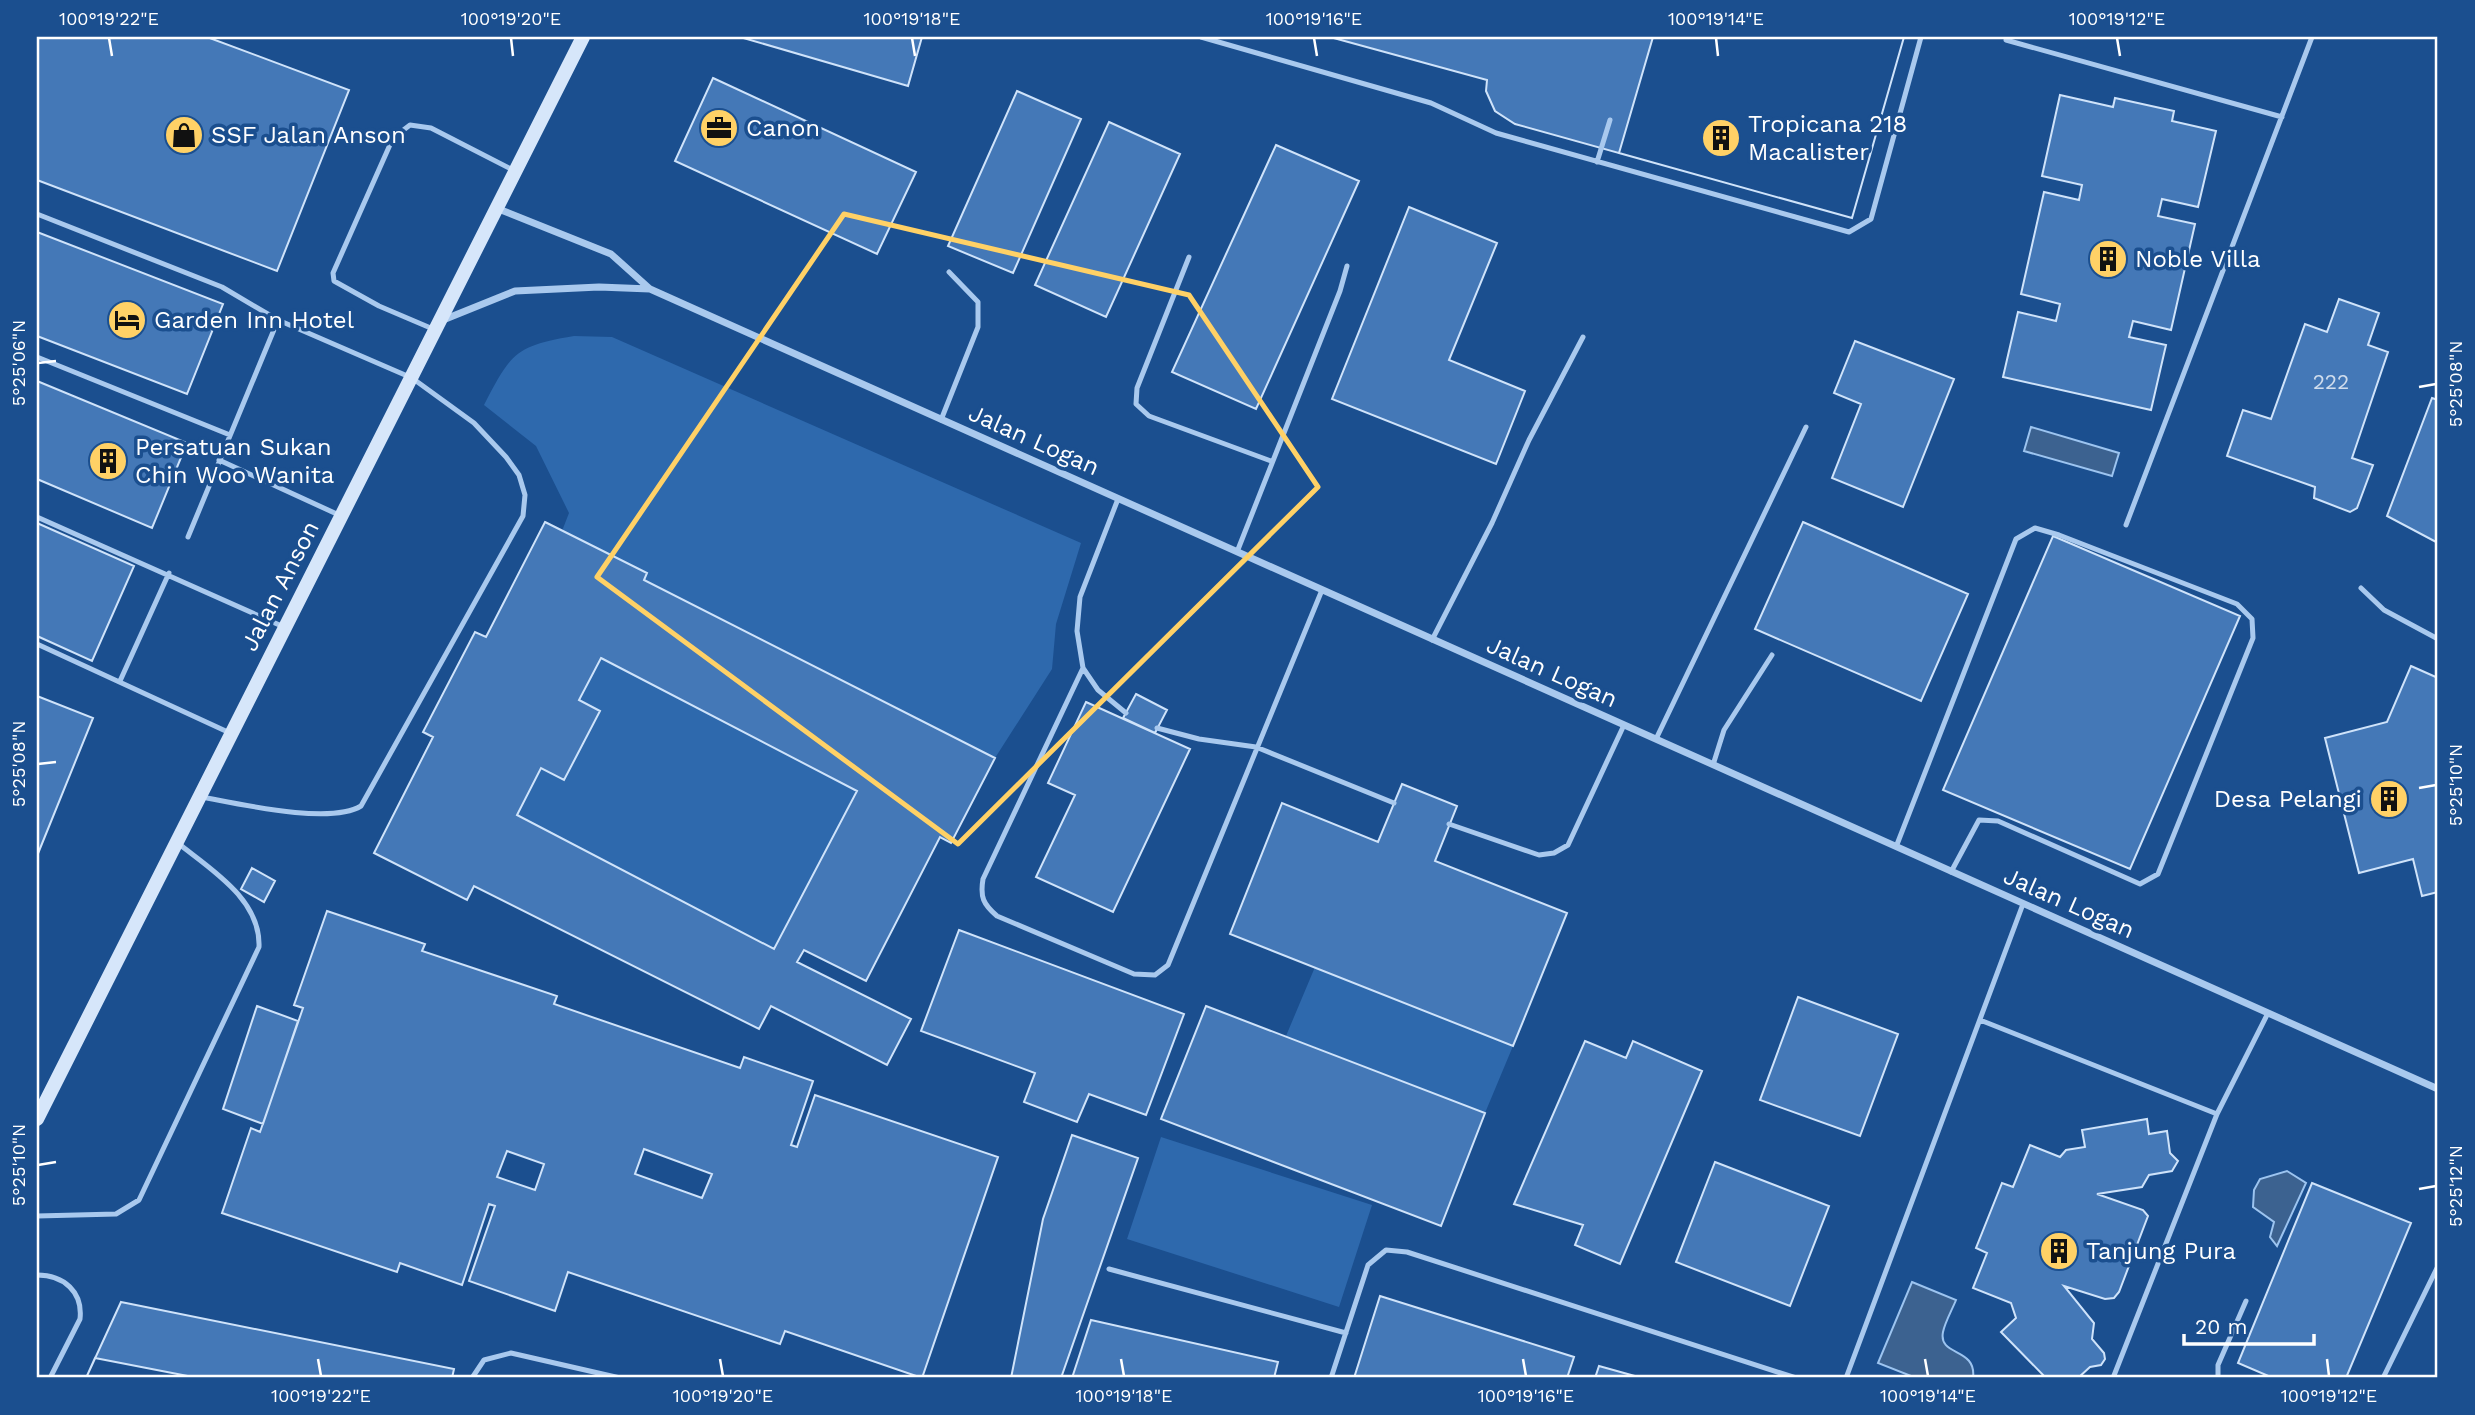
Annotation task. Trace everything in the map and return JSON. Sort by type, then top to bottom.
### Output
[{"type":"main road","name":"Jalan Anson","points":[[37,1118],[583,37]]},
{"type":"street","name":"Jalan Logan","points":[[496,208],[611,254],[650,289],[2438,1089]]},
{"type":"street","name":"Jalan Logan","points":[[437,326],[515,291],[599,287],[650,289]]},
{"type":"lane","points":[[1201,37],[1431,103],[1496,133],[1849,232],[1871,219],[1921,37]]},
{"type":"lane","points":[[2126,525],[2312,37]]},
{"type":"lane","points":[[2006,40],[2282,117]]},
{"type":"lane","points":[[1597,162],[1610,120]]},
{"type":"lane","points":[[437,326],[379,306],[334,281],[333,273],[393,138],[410,125],[431,128],[515,171]]},
{"type":"lane","points":[[37,214],[222,286],[278,320],[412,378],[474,423],[519,475],[525,495],[523,516],[361,806],[351,812],[327,813],[274,810],[199,797]]},
{"type":"lane","points":[[1189,257],[1137,388],[1136,404],[1149,416],[1271,461]]},
{"type":"lane","points":[[1237,552],[1340,291],[1346,266]]},
{"type":"lane","points":[[941,420],[978,327],[978,302],[949,272]]},
{"type":"lane","points":[[188,537],[278,320]]},
{"type":"lane","points":[[1432,640],[1474,560],[1529,440],[1583,337]]},
{"type":"lane","points":[[37,357],[230,435]]},
{"type":"lane","points":[[1656,739],[1807,427]]},
{"type":"lane","points":[[219,460],[341,516]]},
{"type":"lane","points":[[1118,499],[1080,597],[1077,631],[1083,668],[1098,690],[1126,713]]},
{"type":"lane","points":[[37,517],[169,573],[284,627]]},
{"type":"lane","points":[[1896,847],[2016,539],[2035,528],[2059,535],[2236,604],[2252,619],[2253,638],[2158,874],[2140,884],[1998,821],[1979,820],[1951,872]]},
{"type":"lane","points":[[120,681],[169,573]]},
{"type":"lane","points":[[2361,588],[2384,610],[2438,639]]},
{"type":"lane","points":[[1083,668],[983,879],[980,894],[985,906],[997,916],[1134,974],[1155,975],[1168,965],[1322,590]]},
{"type":"lane","points":[[37,645],[230,733]]},
{"type":"lane","points":[[1713,765],[1724,730],[1772,655]]},
{"type":"lane","points":[[1449,824],[1539,855],[1555,853],[1568,845],[1624,725]]},
{"type":"lane","points":[[1157,728],[1199,739],[1256,747],[1394,803]]},
{"type":"lane","points":[[37,1216],[116,1214],[139,1200],[259,947],[256,915],[232,889],[177,842]]},
{"type":"lane","points":[[1846,1378],[2023,904]]},
{"type":"lane","points":[[2113,1378],[2217,1114],[2268,1013]]},
{"type":"lane","points":[[1980,1020],[2217,1114]]},
{"type":"lane","points":[[1331,1378],[1368,1265],[1386,1250],[1407,1252],[1796,1378]]},
{"type":"lane","points":[[2383,1378],[2438,1266]]},
{"type":"lane","points":[[1109,1269],[1346,1333]]},
{"type":"lane","points":[[37,1275],[49,1275],[72,1287],[81,1308],[80,1319],[50,1378]]},
{"type":"lane","points":[[2218,1378],[2218,1365],[2246,1301]]},
{"type":"lane","points":[[472,1378],[484,1360],[511,1353],[620,1378]]},
{"type":"highlighted area","points":[[844,214],[1189,295],[1318,487],[958,844],[597,577]]},
{"type":"shaded area","points":[[574,336],[612,337],[1081,543],[1056,624],[1052,669],[995,758],[644,580],[646,573],[562,531],[569,513],[536,446],[484,405],[501,374],[517,355],[539,344]]},
{"type":"shaded area","points":[[2031,427],[2119,453],[2112,476],[2024,451]]},
{"type":"shaded area","points":[[601,658],[857,791],[774,949],[517,815],[541,768],[564,779],[600,711],[579,700]]},
{"type":"shaded area","points":[[1315,967],[1513,1046],[1485,1113],[1286,1036]]},
{"type":"shaded area","points":[[1161,1137],[1372,1205],[1339,1307],[1127,1239]]},
{"type":"shaded area","points":[[2287,1171],[2306,1183],[2277,1246],[2270,1237],[2274,1222],[2253,1207],[2254,1190],[2260,1179]]},
{"type":"shaded area","points":[[1912,1282],[1956,1300],[1944,1328],[1943,1340],[1969,1361],[1973,1368],[1973,1378],[1916,1378],[1878,1363]]},
{"type":"building","name":"SSF Jalan Anson","points":[[37,37],[207,37],[349,90],[277,271],[37,180]]},
{"type":"building","points":[[740,37],[922,37],[908,86]]},
{"type":"building","name":"Tropicana 218 Macalister","points":[[1330,37],[1904,37],[1852,218],[1515,124],[1495,111],[1486,91],[1487,80]]},
{"type":"building","name":"Tropicana 218 Macalister","points":[[1653,37],[1904,37],[1852,218],[1619,153]]},
{"type":"building","points":[[713,78],[916,172],[877,254],[675,161]]},
{"type":"building","points":[[1017,91],[1081,119],[1013,273],[948,246]]},
{"type":"building","name":"Noble Villa","points":[[2060,95],[2113,107],[2115,98],[2174,111],[2172,121],[2216,131],[2198,207],[2162,199],[2158,216],[2195,224],[2171,330],[2133,321],[2129,337],[2166,345],[2151,410],[2003,377],[2018,312],[2056,321],[2060,304],[2021,294],[2044,192],[2079,200],[2082,185],[2042,176]]},
{"type":"building","points":[[1109,122],[1180,154],[1106,317],[1035,285]]},
{"type":"building","points":[[1276,145],[1359,181],[1256,409],[1172,372]]},
{"type":"building","points":[[1409,207],[1497,243],[1449,360],[1525,391],[1496,464],[1332,399]]},
{"type":"building","name":"Garden Inn Hotel","points":[[37,232],[223,304],[187,394],[37,336]]},
{"type":"building","points":[[2339,299],[2379,313],[2368,345],[2388,352],[2352,458],[2373,465],[2357,508],[2350,512],[2314,498],[2315,487],[2227,456],[2243,410],[2271,419],[2305,324],[2327,332]]},
{"type":"building","points":[[1855,341],[1954,379],[1903,507],[1832,478],[1861,404],[1834,393]]},
{"type":"building","name":"Persatuan Sukan Chin Woo Wanita","points":[[37,381],[187,443],[152,528],[37,479]]},
{"type":"building","points":[[2432,398],[2438,400],[2438,543],[2387,516]]},
{"type":"building","points":[[545,522],[647,573],[644,580],[995,758],[951,843],[940,837],[866,981],[804,950],[797,962],[911,1019],[887,1065],[771,1006],[759,1029],[474,886],[467,900],[374,853],[433,737],[423,732],[475,632],[486,637]],"holes":[[[601,658],[857,791],[774,949],[517,815],[541,768],[564,780],[600,711],[579,700]]]},
{"type":"building","points":[[1803,522],[1968,594],[1921,701],[1755,629]]},
{"type":"building","points":[[37,523],[134,566],[92,661],[37,636]]},
{"type":"building","points":[[2053,536],[2240,616],[2130,869],[1943,790]]},
{"type":"building","name":"Desa Pelangi","points":[[2411,666],[2438,678],[2438,892],[2422,896],[2413,859],[2359,873],[2325,738],[2387,722]]},
{"type":"building","points":[[1136,694],[1167,710],[1155,733],[1123,718]]},
{"type":"building","points":[[37,696],[93,718],[37,856]]},
{"type":"building","points":[[1086,702],[1190,749],[1113,912],[1036,877],[1075,795],[1048,783]]},
{"type":"building","points":[[1402,784],[1457,806],[1435,861],[1567,913],[1513,1046],[1230,934],[1282,803],[1378,842]]},
{"type":"building","points":[[252,868],[275,881],[264,902],[241,889]]},
{"type":"building","points":[[327,911],[425,944],[422,951],[557,996],[554,1004],[740,1068],[744,1057],[813,1081],[791,1145],[797,1147],[815,1095],[998,1157],[922,1378],[785,1331],[780,1344],[568,1272],[555,1311],[469,1281],[495,1206],[489,1204],[462,1285],[400,1263],[397,1272],[222,1213],[251,1128],[260,1132],[303,1008],[294,1005]],"holes":[[[644,1149],[712,1174],[702,1198],[635,1174]],[[507,1151],[544,1164],[535,1190],[497,1177]]]},
{"type":"building","points":[[959,930],[1184,1014],[1146,1115],[1089,1094],[1077,1122],[1024,1102],[1035,1073],[921,1031]]},
{"type":"building","points":[[1798,997],[1898,1034],[1860,1136],[1760,1100]]},
{"type":"building","points":[[257,1006],[298,1021],[263,1124],[223,1109]]},
{"type":"building","points":[[1206,1006],[1485,1113],[1441,1226],[1161,1119]]},
{"type":"building","points":[[1585,1041],[1626,1058],[1633,1041],[1702,1071],[1620,1264],[1575,1245],[1583,1225],[1514,1204]]},
{"type":"building","name":"Tanjung Pura","points":[[2147,1119],[2149,1134],[2167,1131],[2170,1153],[2178,1161],[2172,1171],[2149,1175],[2142,1187],[2097,1194],[2143,1210],[2148,1216],[2119,1292],[2114,1298],[2105,1299],[2064,1286],[2094,1323],[2092,1339],[2104,1353],[2105,1359],[2101,1365],[2090,1367],[2078,1378],[2046,1378],[2001,1332],[2016,1318],[2011,1303],[1973,1288],[1987,1253],[1976,1248],[2002,1183],[2013,1187],[2030,1145],[2060,1157],[2066,1150],[2085,1147],[2082,1130]]},
{"type":"building","points":[[1072,1135],[1138,1158],[1061,1378],[1011,1378],[1043,1219]]},
{"type":"building","points":[[1715,1162],[1829,1206],[1790,1306],[1676,1262]]},
{"type":"building","points":[[2312,1183],[2411,1223],[2346,1378],[2273,1378],[2238,1363]]},
{"type":"building","points":[[1380,1296],[1574,1357],[1567,1378],[1354,1378]]},
{"type":"building","points":[[121,1302],[454,1369],[452,1378],[86,1378]]},
{"type":"building","points":[[1091,1320],[1278,1362],[1274,1378],[1072,1378]]},
{"type":"building","points":[[95,1358],[198,1378],[86,1378]]},
{"type":"building","points":[[1599,1366],[1642,1378],[1595,1378]]},
{"type":"place","name":"Canon","points":[[719,128]]},
{"type":"place","name":"SSF Jalan Anson","points":[[184,135]]},
{"type":"place","name":"Tropicana 218 Macalister","points":[[1721,138]]},
{"type":"place","name":"Noble Villa","points":[[2108,259]]},
{"type":"place","name":"Garden Inn Hotel","points":[[127,320]]},
{"type":"place","name":"Persatuan Sukan Chin Woo Wanita","points":[[108,461]]},
{"type":"place","name":"Desa Pelangi","points":[[2389,799]]},
{"type":"place","name":"Tanjung Pura","points":[[2059,1251]]}]
